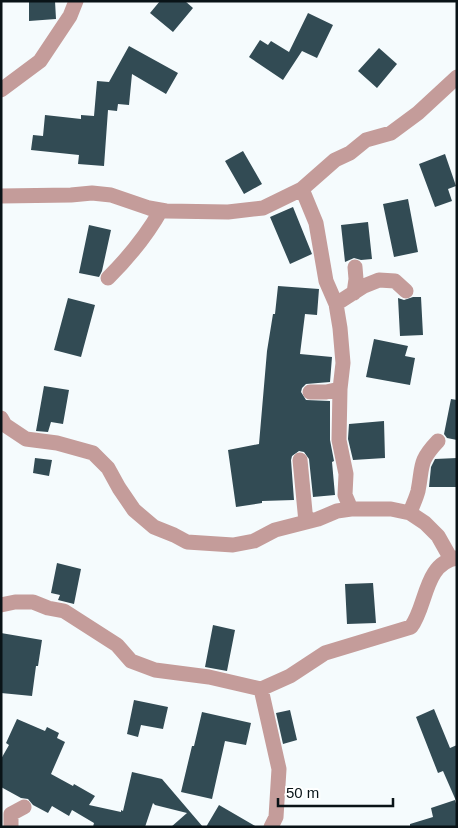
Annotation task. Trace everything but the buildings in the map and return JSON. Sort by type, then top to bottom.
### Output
[{"type":"street","points":[[1,90],[40,61],[70,16],[76,1]]},
{"type":"street","points":[[1,196],[92,193],[110,195],[160,210],[244,212],[263,208],[302,190],[335,160],[350,153],[366,140],[391,133],[418,114],[457,77]]},
{"type":"street","points":[[302,190],[316,223],[326,281],[336,304],[340,328],[342,363],[340,440],[346,474],[345,495],[351,508]]},
{"type":"street","points":[[108,278],[138,244],[160,210]]},
{"type":"street","points":[[354,293],[355,267]]},
{"type":"street","points":[[336,304],[364,286],[378,280],[395,281],[406,291]]},
{"type":"street","points":[[310,392],[326,392],[340,389]]},
{"type":"street","points":[[1,418],[5,425],[26,439],[93,452],[108,468],[134,510],[154,527],[174,534],[187,542],[233,546],[254,541],[275,530],[337,511],[351,508],[391,509],[410,514],[425,523],[438,536],[454,559],[437,569],[429,583],[416,621],[411,627],[324,653],[290,676],[261,689],[209,677],[155,670],[132,661],[117,645],[64,612],[33,602],[15,602],[1,605]]},
{"type":"street","points":[[410,514],[418,493],[421,467],[426,454],[438,442]]},
{"type":"street","points":[[300,460],[306,522]]},
{"type":"street","points":[[261,689],[279,769],[276,817],[271,827]]},
{"type":"street","points":[[11,827],[12,814],[24,807]]}]
